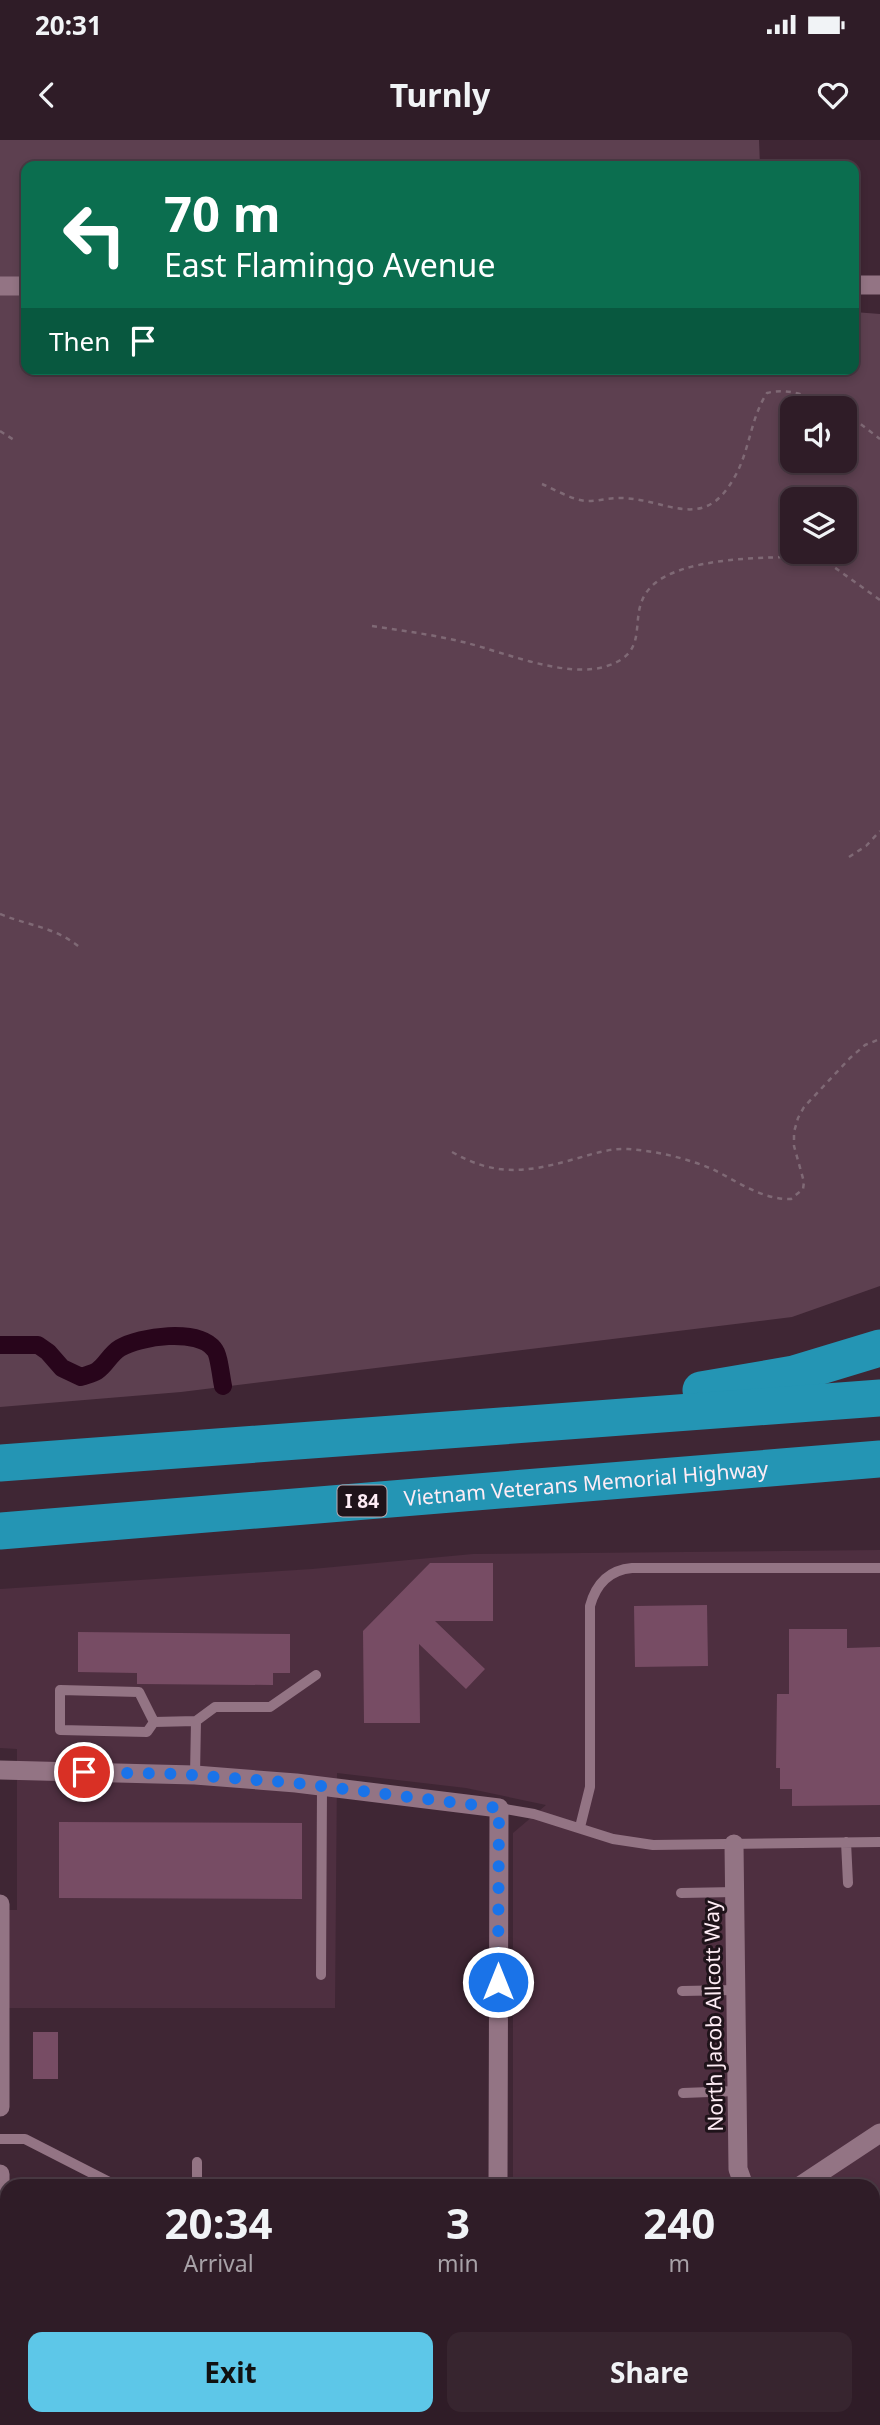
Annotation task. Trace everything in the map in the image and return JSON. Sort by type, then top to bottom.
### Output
[{"type":"highway","points":[[554,1421],[794,1374],[880,1348]]},
{"type":"highway","points":[[0,1463],[880,1398]]},
{"type":"highway","name":"Vietnam Veterans Memorial Highway","points":[[0,1531],[880,1459]]},
{"type":"highway","points":[[724,1472],[880,1473]]},
{"type":"street","points":[[859,285],[880,285]]},
{"type":"street","points":[[0,286],[21,286]]},
{"type":"street","points":[[0,1770],[195,1775],[499,1808],[498,2179]]},
{"type":"street","name":"North Jacob Allcott Way","points":[[734,1844],[738,2169],[742,2179]]},
{"type":"street","points":[[0,1905],[0,2107]]},
{"type":"street","points":[[811,2179],[880,2133]]},
{"type":"street","points":[[0,2174],[0,2425]]},
{"type":"lane","points":[[580,1827],[590,1787],[590,1606],[594,1592],[606,1577],[614,1572],[632,1568],[880,1568]]},
{"type":"lane","points":[[154,1722],[196,1721],[215,1707],[270,1707],[316,1675]]},
{"type":"lane","points":[[60,1690],[139,1692],[154,1722],[147,1732],[60,1730],[60,1690]]},
{"type":"lane","points":[[195,1775],[196,1721]]},
{"type":"lane","points":[[321,1975],[322,1787]]},
{"type":"lane","points":[[499,1808],[534,1814],[613,1839],[653,1845],[880,1842]]},
{"type":"lane","points":[[846,1842],[848,1884]]},
{"type":"lane","points":[[681,1893],[735,1892]]},
{"type":"lane","points":[[682,1992],[736,1990]]},
{"type":"lane","points":[[683,2093],[737,2091]]},
{"type":"lane","points":[[0,2139],[25,2139],[103,2179]]},
{"type":"lane","points":[[197,2162],[197,2179]]},
{"type":"path","points":[[542,484],[585,501],[620,498],[673,509],[693,510],[712,505],[724,494],[735,477],[746,452],[758,407],[766,393],[778,390],[802,396]]},
{"type":"path","points":[[857,421],[880,439]]},
{"type":"path","points":[[0,431],[14,440]]},
{"type":"path","points":[[372,626],[465,642],[548,664],[593,669],[622,659],[634,648],[644,595],[652,585],[670,573],[690,566],[813,557],[827,562],[880,600]]},
{"type":"path","points":[[849,857],[866,846],[880,831]]},
{"type":"path","points":[[0,914],[54,930],[82,949]]},
{"type":"path","points":[[452,1152],[479,1166],[504,1170],[546,1167],[610,1150],[639,1151],[687,1160],[778,1200],[791,1199],[803,1189],[804,1182],[794,1146],[794,1132],[804,1107],[850,1058],[865,1045],[880,1040]]},
{"type":"shaded area","points":[[0,140],[759,140],[760,161],[21,161],[21,375],[859,375],[859,312],[880,314],[880,1286],[792,1317],[181,1392],[0,1407]]},
{"type":"shaded area","points":[[880,1550],[880,2179],[513,2179],[513,1833],[546,1805],[466,1788],[337,1773],[335,2008],[8,2008],[8,1910],[17,1910],[17,1749],[0,1748],[0,1589],[312,1569],[473,1554]]},
{"type":"building","points":[[430,1563],[493,1563],[493,1621],[435,1621],[485,1669],[466,1689],[419,1644],[420,1723],[364,1723],[363,1631]]},
{"type":"building","points":[[707,1605],[708,1666],[635,1667],[634,1606]]},
{"type":"building","points":[[789,1629],[847,1629],[847,1648],[880,1647],[880,1805],[792,1806],[792,1789],[780,1789],[780,1768],[776,1768],[777,1694],[789,1694]]},
{"type":"building","points":[[78,1632],[290,1634],[290,1673],[273,1673],[273,1685],[137,1684],[137,1673],[78,1672]]},
{"type":"building","points":[[59,1822],[302,1823],[302,1899],[59,1898]]},
{"type":"building","points":[[33,2032],[58,2032],[58,2079],[33,2079]]},
{"type":"waterway","points":[[0,1345],[38,1345],[62,1368],[81,1377],[97,1371],[117,1350],[129,1344],[168,1336],[195,1338],[206,1342],[216,1352],[223,1386]]},
{"type":"route","points":[[84,1772],[179,1774],[296,1783],[499,1808],[498,1982]]}]
